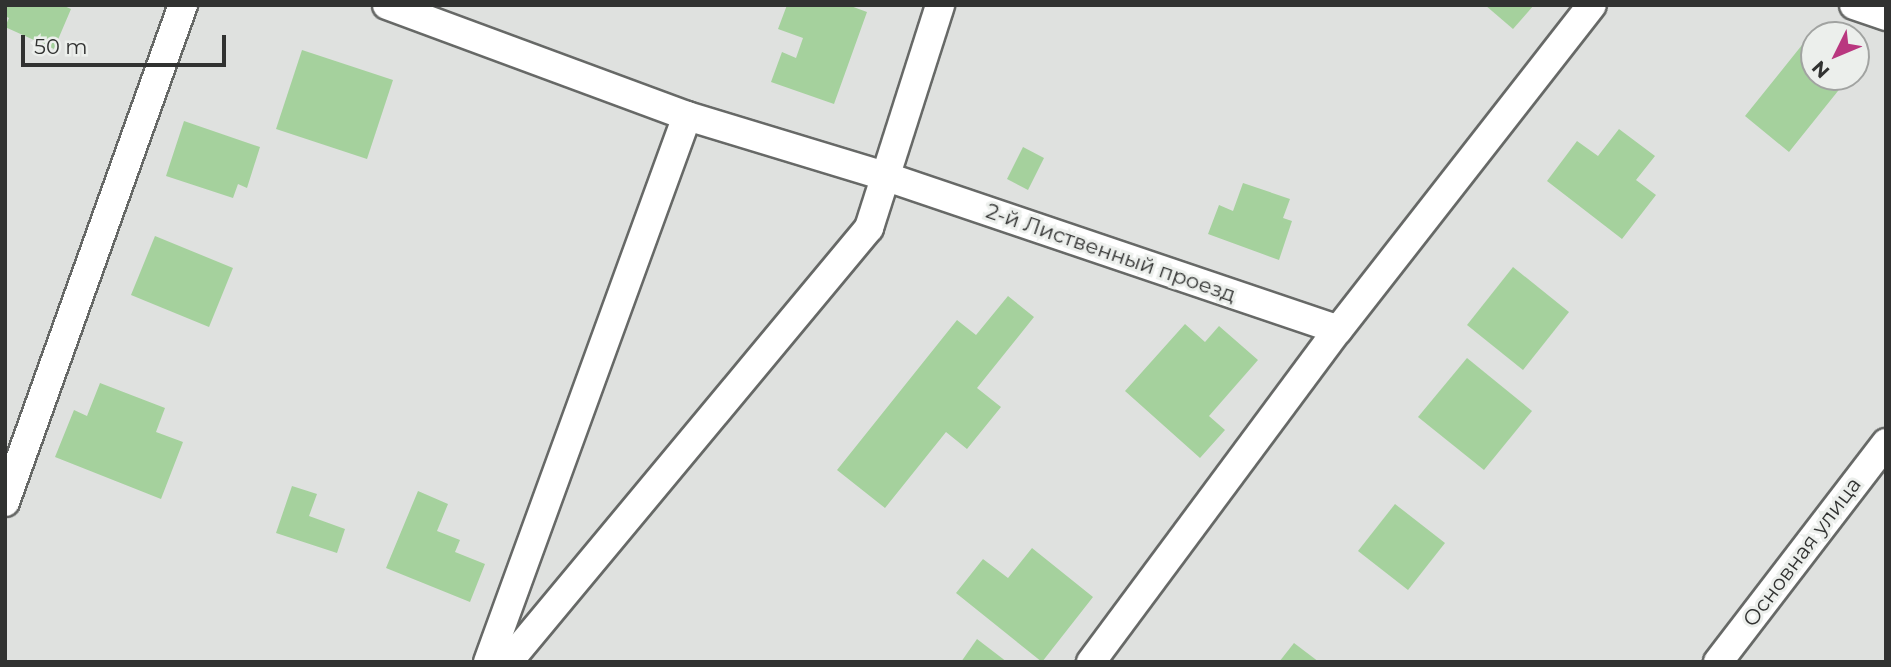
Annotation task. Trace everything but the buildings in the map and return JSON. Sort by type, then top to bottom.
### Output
[{"type":"street","points":[[5,502],[183,5]]},
{"type":"street","name":"2-й Лиственный проезд","points":[[387,5],[421,11],[687,116],[884,176],[1338,330]]},
{"type":"street","points":[[508,662],[869,228],[940,5]]},
{"type":"street","points":[[1091,662],[1338,330],[1592,5]]},
{"type":"street","points":[[1853,5],[1886,16]]},
{"type":"street","points":[[488,662],[687,116]]},
{"type":"street","name":"Основная улица","points":[[1718,662],[1886,443]]}]
